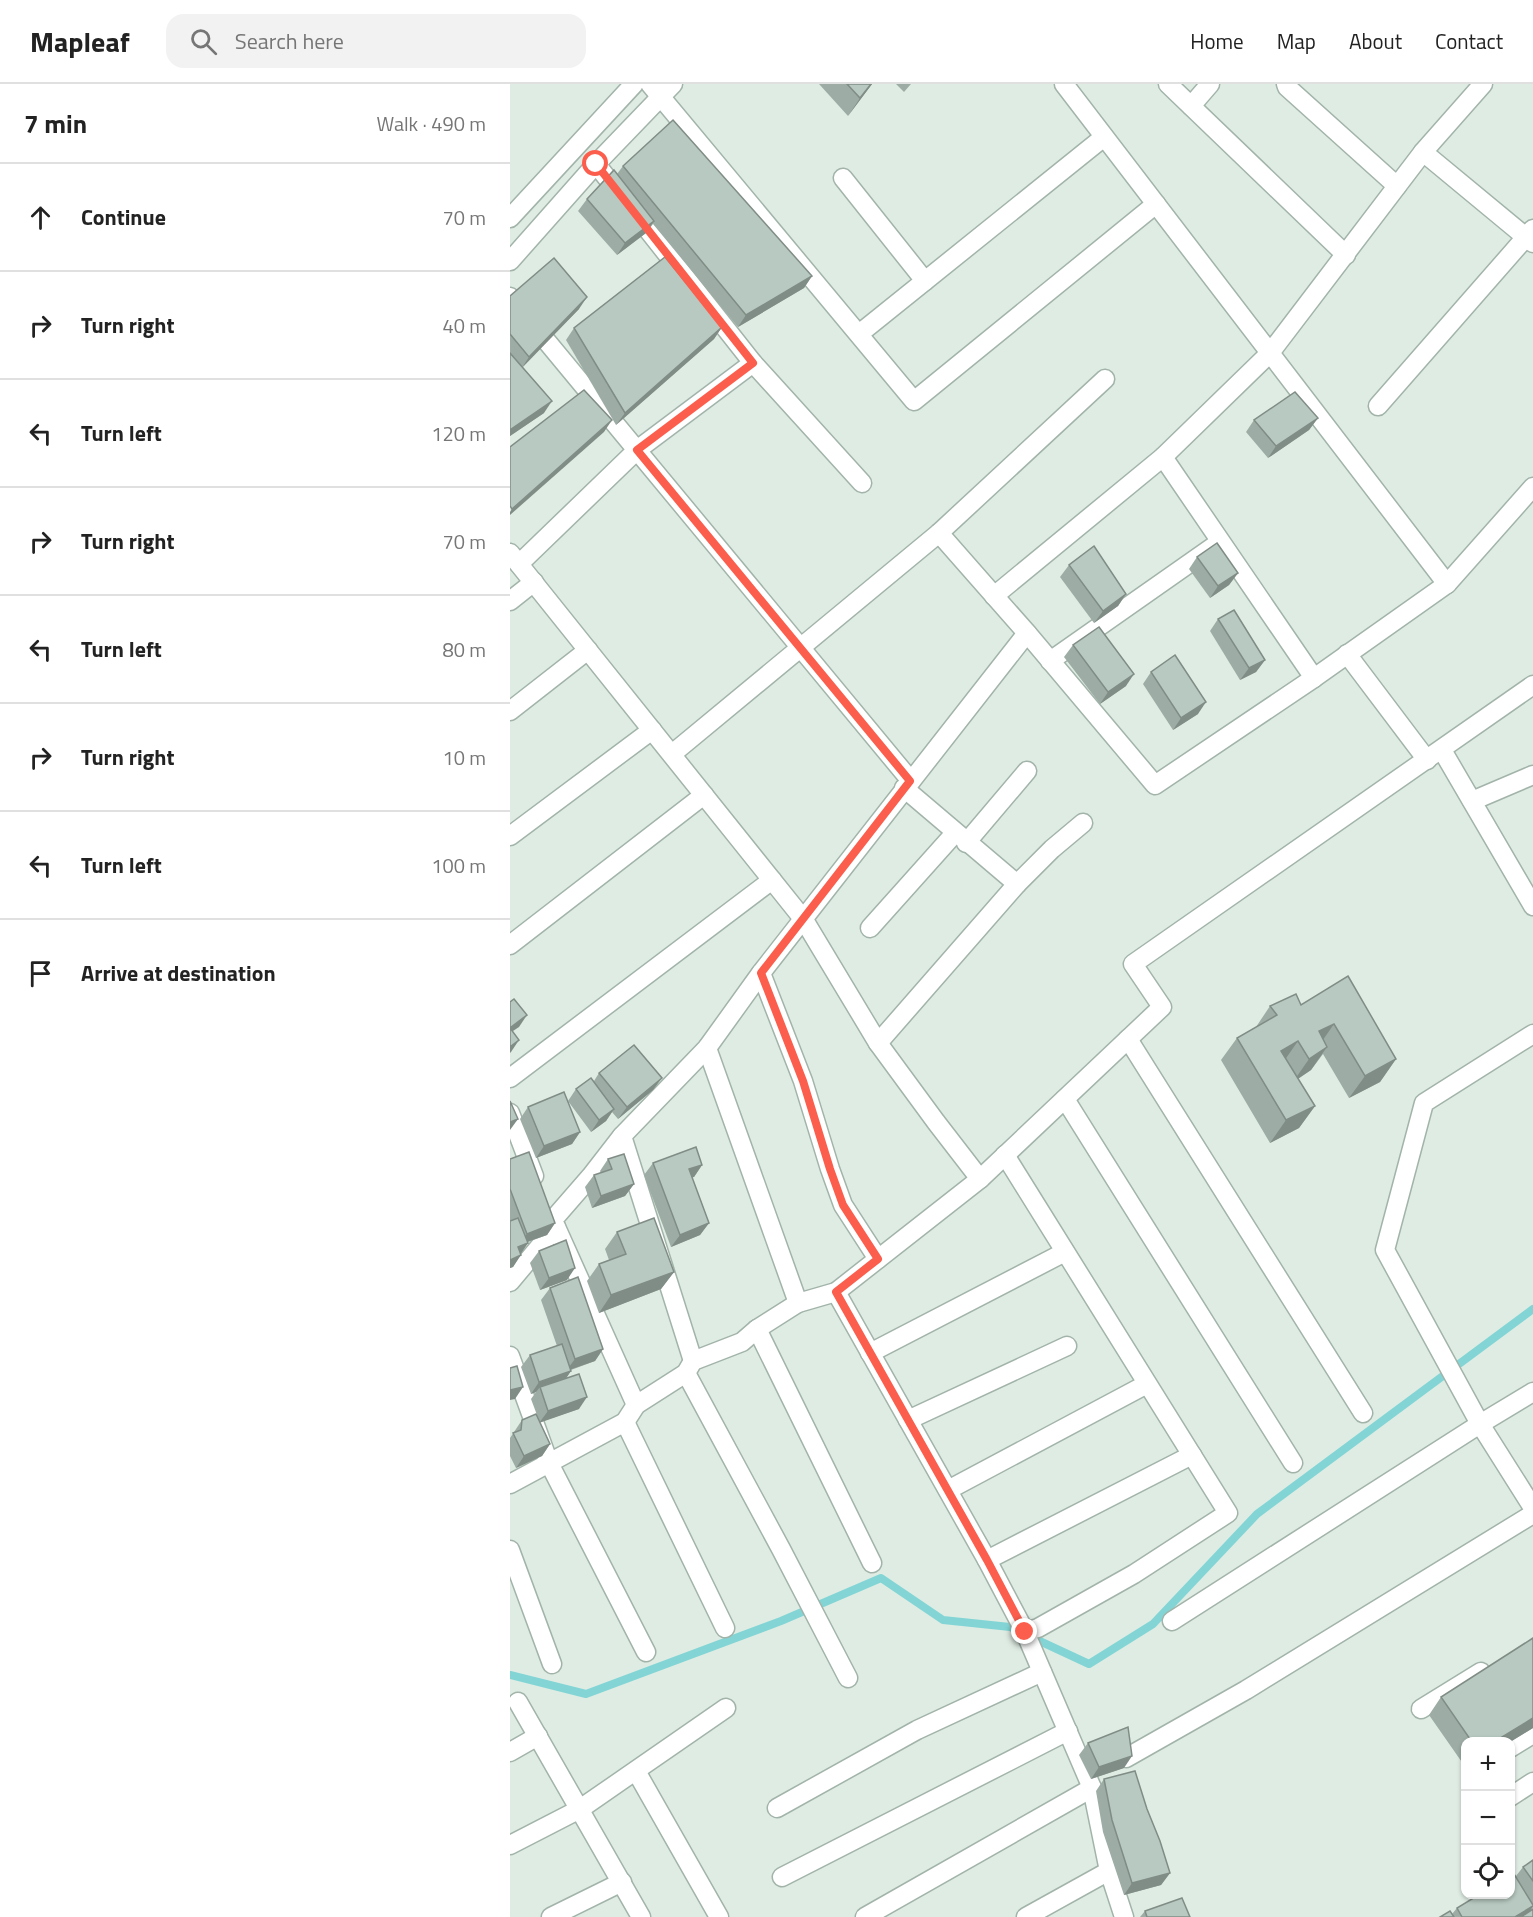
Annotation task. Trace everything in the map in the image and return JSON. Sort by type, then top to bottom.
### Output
[{"type":"street","points":[[510,218],[634,84]]},
{"type":"street","points":[[1064,84],[1447,584]]},
{"type":"street","points":[[1168,84],[1346,255]]},
{"type":"street","points":[[1191,106],[1210,84]]},
{"type":"street","points":[[1286,84],[1397,186]]},
{"type":"street","points":[[994,596],[1163,457],[1270,353],[1423,152],[1483,84]]},
{"type":"street","points":[[510,261],[661,88],[914,401],[1156,204]]},
{"type":"street","points":[[859,334],[1104,137]]},
{"type":"street","points":[[1378,406],[1531,237],[1423,152]]},
{"type":"street","points":[[596,164],[753,363],[862,483]]},
{"type":"street","points":[[843,178],[925,281]]},
{"type":"street","points":[[510,297],[800,648],[907,785],[961,838],[1017,884]]},
{"type":"street","points":[[753,363],[637,450],[515,559],[804,920],[878,1043],[980,1179]]},
{"type":"street","points":[[672,754],[939,533],[1105,380]]},
{"type":"street","points":[[1163,457],[1314,678]]},
{"type":"street","points":[[939,533],[1155,785],[1314,678],[1447,584],[1533,488]]},
{"type":"street","points":[[1050,661],[1221,542]]},
{"type":"street","points":[[510,601],[534,582]]},
{"type":"street","points":[[510,1282],[622,1136],[707,1048],[761,973],[1027,633]]},
{"type":"street","points":[[510,711],[588,650]]},
{"type":"street","points":[[1347,654],[1472,801],[1525,874],[1533,906]]},
{"type":"street","points":[[510,1484],[625,1422],[636,1405],[690,1367],[742,1342],[757,1329],[798,1303],[836,1292],[980,1179],[1162,1007],[1133,964],[1533,685]]},
{"type":"street","points":[[510,836],[652,730]]},
{"type":"street","points":[[870,928],[1027,771]]},
{"type":"street","points":[[1472,801],[1533,776]]},
{"type":"street","points":[[510,945],[704,795]]},
{"type":"street","points":[[878,1043],[1017,884],[1052,849],[1083,823]]},
{"type":"street","points":[[510,1078],[772,880]]},
{"type":"street","points":[[761,973],[803,1081],[843,1205],[878,1259]]},
{"type":"street","points":[[1533,1034],[1424,1103],[1385,1250],[1480,1424],[1533,1508]]},
{"type":"street","points":[[1128,1039],[1363,1413]]},
{"type":"street","points":[[707,1048],[798,1303]]},
{"type":"street","points":[[1065,1099],[1293,1463]]},
{"type":"street","points":[[510,1113],[553,1225],[636,1405]]},
{"type":"street","points":[[622,1136],[690,1367],[848,1678]]},
{"type":"street","points":[[1005,1155],[1228,1513],[1134,1574],[1038,1628],[1027,1638]]},
{"type":"street","points":[[870,1353],[1065,1252]]},
{"type":"street","points":[[836,1292],[987,1560],[1027,1638],[1092,1788],[1108,1871],[1124,1917]]},
{"type":"street","points":[[757,1329],[872,1563]]},
{"type":"street","points":[[908,1420],[1067,1346]]},
{"type":"street","points":[[510,1356],[549,1463],[646,1652]]},
{"type":"street","points":[[948,1490],[1147,1384]]},
{"type":"street","points":[[1172,1621],[1533,1392]]},
{"type":"street","points":[[625,1422],[725,1628]]},
{"type":"street","points":[[987,1560],[1192,1455]]},
{"type":"street","points":[[1126,1758],[1246,1690],[1533,1514]]},
{"type":"street","points":[[510,1550],[552,1664]]},
{"type":"street","points":[[1421,1709],[1492,1665]]},
{"type":"street","points":[[777,1808],[917,1730],[1042,1672]]},
{"type":"street","points":[[518,1702],[642,1917]]},
{"type":"street","points":[[510,1845],[580,1809],[726,1708]]},
{"type":"street","points":[[782,1877],[1068,1731]]},
{"type":"street","points":[[1515,1745],[1533,1734]]},
{"type":"street","points":[[510,1752],[538,1736]]},
{"type":"street","points":[[636,1771],[719,1917]]},
{"type":"street","points":[[1515,1794],[1533,1782]]},
{"type":"street","points":[[865,1917],[1092,1788]]},
{"type":"street","points":[[1026,1917],[1108,1871]]},
{"type":"street","points":[[551,1917],[621,1882]]},
{"type":"building","points":[[847,84],[871,84],[860,98]]},
{"type":"building","points":[[673,120],[812,276],[746,315],[623,166]]},
{"type":"building","points":[[614,170],[654,221],[625,243],[587,199]]},
{"type":"building","points":[[665,257],[722,327],[625,413],[574,328]]},
{"type":"building","points":[[554,258],[587,297],[529,357],[510,334],[510,296]]},
{"type":"building","points":[[510,353],[552,401],[510,430]]},
{"type":"building","points":[[584,390],[612,420],[512,509],[510,506],[510,447]]},
{"type":"building","points":[[1295,392],[1318,418],[1276,446],[1254,420]]},
{"type":"building","points":[[1217,543],[1238,573],[1218,586],[1197,557]]},
{"type":"building","points":[[1094,546],[1126,594],[1103,611],[1069,565]]},
{"type":"building","points":[[1234,610],[1265,660],[1249,668],[1218,619]]},
{"type":"building","points":[[1099,627],[1134,674],[1108,692],[1073,645]]},
{"type":"building","points":[[1175,655],[1206,702],[1181,718],[1151,672]]},
{"type":"building","points":[[1348,976],[1396,1059],[1365,1076],[1334,1024],[1319,1031],[1327,1047],[1309,1059],[1298,1041],[1281,1051],[1315,1106],[1286,1120],[1237,1038],[1277,1015],[1270,1006],[1296,994],[1301,1005]]},
{"type":"building","points":[[514,999],[527,1015],[510,1028],[510,1002]]},
{"type":"building","points":[[510,1028],[519,1040],[510,1047]]},
{"type":"building","points":[[634,1045],[662,1078],[627,1107],[599,1073]]},
{"type":"building","points":[[591,1078],[614,1109],[599,1120],[576,1089]]},
{"type":"building","points":[[564,1092],[580,1132],[544,1146],[528,1107]]},
{"type":"building","points":[[510,1101],[518,1119],[510,1122]]},
{"type":"building","points":[[696,1147],[702,1165],[689,1169],[709,1223],[680,1235],[653,1163]]},
{"type":"building","points":[[529,1152],[555,1223],[527,1234],[510,1189],[510,1159]]},
{"type":"building","points":[[624,1154],[634,1184],[601,1196],[594,1175],[612,1169],[608,1159]]},
{"type":"building","points":[[518,1218],[528,1243],[518,1247],[521,1255],[510,1260],[510,1221]]},
{"type":"building","points":[[654,1218],[674,1272],[611,1295],[599,1264],[626,1254],[617,1232]]},
{"type":"building","points":[[566,1240],[575,1268],[549,1278],[539,1251]]},
{"type":"building","points":[[578,1277],[603,1349],[575,1359],[550,1288]]},
{"type":"building","points":[[562,1344],[571,1371],[539,1382],[530,1355]]},
{"type":"building","points":[[517,1366],[523,1387],[510,1390],[510,1368]]},
{"type":"building","points":[[579,1374],[587,1397],[548,1411],[540,1387]]},
{"type":"building","points":[[536,1414],[550,1444],[524,1456],[513,1433],[521,1430],[522,1420]]},
{"type":"building","points":[[1533,1638],[1533,1718],[1502,1737],[1469,1737],[1441,1697]]},
{"type":"building","points":[[1128,1727],[1132,1756],[1099,1767],[1088,1743]]},
{"type":"building","points":[[1135,1771],[1170,1873],[1132,1883],[1112,1820],[1104,1779]]},
{"type":"building","points":[[1533,1860],[1533,1881],[1523,1867]]},
{"type":"building","points":[[1515,1876],[1533,1905],[1515,1917],[1462,1917],[1457,1908],[1472,1899],[1515,1899]]},
{"type":"building","points":[[1182,1898],[1190,1917],[1147,1917],[1145,1911]]},
{"type":"building","points":[[1533,1909],[1533,1917],[1521,1917]]},
{"type":"building","points":[[1450,1911],[1454,1917],[1440,1917]]},
{"type":"waterway","points":[[1031,1637],[1089,1664],[1153,1624],[1257,1514],[1533,1309]]},
{"type":"waterway","points":[[510,1675],[586,1694],[781,1621],[881,1578],[943,1620],[1010,1627],[1020,1632]]},
{"type":"route","points":[[596,164],[753,363],[637,450],[910,781],[761,973],[803,1081],[843,1205],[878,1259],[836,1292],[1025,1632]]}]
